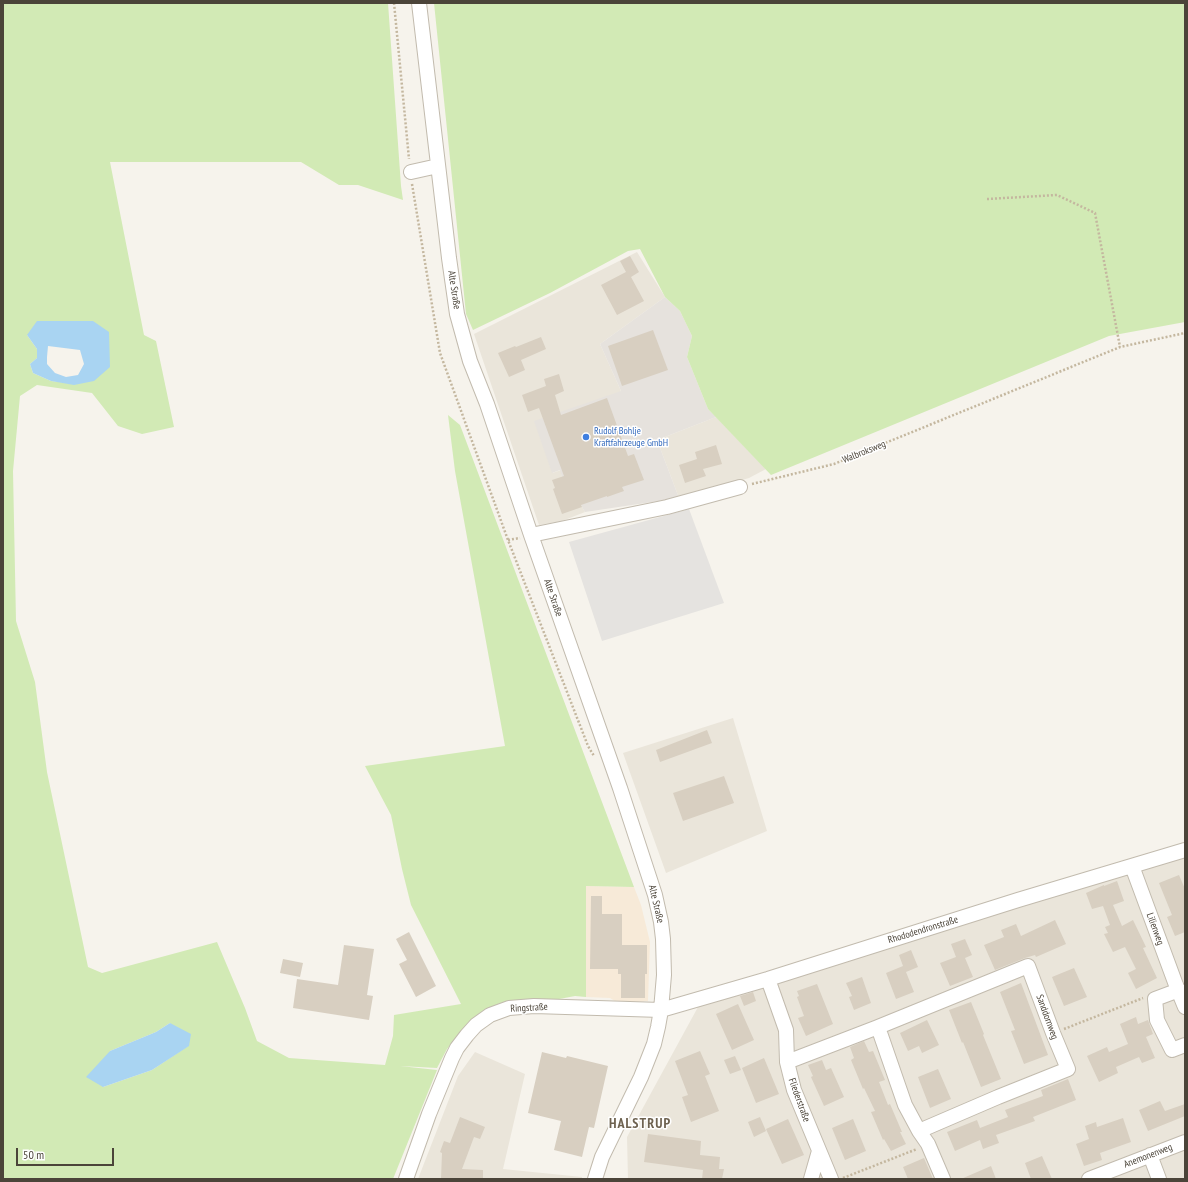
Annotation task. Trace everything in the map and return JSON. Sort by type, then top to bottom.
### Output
[{"type":"street","name":"Alte Straße","points":[[419,3],[452,284],[457,314],[470,361],[487,404],[531,535],[620,788],[655,895],[661,922],[664,952],[664,975],[661,1010],[657,1032],[648,1062],[602,1157],[595,1179]]},
{"type":"street","points":[[411,172],[438,166]]},
{"type":"street","points":[[531,535],[667,507],[740,487]]},
{"type":"street","name":"Rhododendronstraße","points":[[661,1010],[768,979],[1018,900],[1185,850]]},
{"type":"street","name":"Lilienweg","points":[[1132,866],[1185,1007]]},
{"type":"street","name":"Sanddornweg","points":[[787,1062],[1028,966],[1068,1069],[998,1097],[919,1132]]},
{"type":"street","name":"Fliederstraße","points":[[768,979],[786,1030],[787,1062],[794,1090],[831,1179]]},
{"type":"street","points":[[1179,990],[1155,999],[1157,1020],[1172,1050],[1185,1045]]},
{"type":"street","name":"Ringstraße","points":[[406,1179],[429,1114],[452,1058],[467,1035],[476,1025],[490,1015],[509,1008],[534,1006],[661,1010]]},
{"type":"street","points":[[878,1027],[905,1105],[919,1132],[928,1144],[943,1179]]},
{"type":"street","name":"Anemonenweg","points":[[1089,1179],[1185,1142]]},
{"type":"street","points":[[811,1179],[819,1151]]},
{"type":"street","points":[[1150,1155],[1159,1179]]},
{"type":"path","points":[[987,199],[1057,195],[1095,213],[1120,348]]},
{"type":"path","name":"Walbroksweg","points":[[740,487],[834,464],[1120,348],[1185,333]]},
{"type":"path","points":[[1053,1033],[1147,997]]},
{"type":"path","points":[[842,1179],[928,1144]]},
{"type":"shaded area","points":[[637,252],[665,297],[600,344],[621,391],[552,473],[561,470],[562,477],[572,481],[585,512],[562,521],[539,525],[474,334]]},
{"type":"shaded area","points":[[665,297],[680,311],[692,336],[687,357],[708,409],[716,417],[657,440],[679,498],[585,512],[572,481],[562,477],[560,470],[552,473],[534,421],[621,391],[600,344]]},
{"type":"shaded area","points":[[716,417],[766,469],[749,478],[679,498],[657,440]]},
{"type":"shaded area","points":[[689,509],[724,603],[602,641],[569,542]]},
{"type":"shaded area","points":[[733,718],[767,831],[666,873],[623,753]]},
{"type":"shaded area","points":[[1185,854],[1185,1179],[628,1179],[627,1137],[698,1007]]},
{"type":"shaded area","points":[[586,886],[634,887],[641,905],[650,942],[648,1001],[618,1003],[610,998],[586,997]]},
{"type":"shaded area","points":[[475,1052],[525,1074],[503,1169],[582,1177],[582,1179],[418,1179],[458,1076]]},
{"type":"green space","points":[[3,3],[388,3],[403,200],[358,185],[339,185],[301,162],[110,162],[144,335],[156,341],[174,427],[142,434],[118,426],[92,393],[37,385],[20,396],[13,471],[16,621],[35,682],[47,772],[88,967],[102,973],[217,942],[245,1008],[257,1041],[289,1058],[385,1065],[393,1036],[394,1015],[461,1004],[411,905],[391,815],[365,766],[505,746],[455,471],[448,415],[460,425],[634,887],[586,886],[586,997],[575,996],[554,1000],[522,1000],[500,1003],[478,1015],[459,1034],[447,1049],[437,1068],[400,1066],[437,1070],[393,1179],[3,1179]],"holes":[[[109,332],[77,384],[51,381],[33,373],[30,364],[37,358],[37,349],[27,335]],[[170,1023],[188,1046],[152,1070],[103,1087],[110,1051],[156,1032]]]},
{"type":"green space","points":[[434,3],[1185,3],[1185,322],[1109,336],[771,475],[708,409],[687,357],[692,336],[680,311],[665,297],[640,249],[628,251],[550,293],[473,330],[466,314]]},
{"type":"water","points":[[37,321],[93,321],[109,332],[110,367],[94,381],[74,385],[51,381],[33,373],[30,364],[37,358],[37,349],[27,335]],"holes":[[[48,346],[80,350],[84,364],[78,375],[66,377],[55,373],[47,364]]]},
{"type":"water","points":[[170,1023],[191,1034],[189,1046],[152,1070],[103,1087],[86,1077],[110,1051],[156,1032]]},
{"type":"building","points":[[630,256],[639,272],[631,277],[644,301],[617,315],[601,285],[626,272],[620,261]]},
{"type":"building","points":[[653,330],[668,370],[622,386],[608,346]]},
{"type":"building","points":[[541,337],[546,349],[521,360],[525,370],[509,377],[498,353]]},
{"type":"building","name":"Rudolf Bohlje Kraftfahrzeuge GmbH","points":[[559,374],[564,391],[555,395],[561,415],[607,398],[628,456],[634,454],[644,480],[622,487],[624,491],[581,505],[582,507],[562,514],[553,489],[555,488],[552,480],[564,476],[539,408],[528,412],[522,395],[546,386],[544,379]]},
{"type":"building","points":[[716,445],[722,464],[703,469],[706,476],[685,483],[679,465],[697,459],[695,452]]},
{"type":"building","points":[[707,730],[712,743],[660,762],[656,750]]},
{"type":"building","points":[[724,776],[734,803],[683,821],[673,793]]},
{"type":"building","points":[[1179,875],[1185,889],[1185,932],[1175,936],[1167,917],[1172,915],[1159,883]]},
{"type":"building","points":[[1117,881],[1124,901],[1113,905],[1122,926],[1133,920],[1146,947],[1143,948],[1157,978],[1136,989],[1128,973],[1136,969],[1125,947],[1113,952],[1104,934],[1108,933],[1105,927],[1110,925],[1103,906],[1092,909],[1086,893]]},
{"type":"building","points":[[591,896],[602,896],[602,914],[622,914],[622,945],[647,945],[645,998],[621,998],[621,974],[618,974],[618,969],[590,969]]},
{"type":"building","points":[[1055,920],[1066,944],[1036,957],[1035,955],[1025,958],[995,970],[984,945],[1004,937],[1001,930],[1016,924],[1021,936]]},
{"type":"building","points":[[409,932],[436,986],[416,997],[399,964],[407,960],[396,939]]},
{"type":"building","points":[[965,939],[972,955],[965,958],[973,977],[950,986],[940,963],[956,957],[951,944]]},
{"type":"building","points":[[344,945],[374,949],[367,995],[373,996],[369,1020],[293,1008],[297,979],[338,985]]},
{"type":"building","points":[[911,950],[918,967],[906,972],[914,992],[896,999],[886,973],[903,966],[899,955]]},
{"type":"building","points":[[283,959],[303,963],[300,977],[280,973]]},
{"type":"building","points":[[1074,968],[1087,997],[1064,1006],[1052,977]]},
{"type":"building","points":[[862,977],[871,1003],[854,1010],[849,997],[852,996],[846,983]]},
{"type":"building","points":[[1021,983],[1048,1055],[1024,1064],[1011,1031],[1015,1030],[1000,992]]},
{"type":"building","points":[[817,984],[833,1024],[806,1036],[798,1018],[804,1016],[797,997],[799,996],[797,991]]},
{"type":"building","points":[[753,992],[756,1001],[744,1006],[740,996]]},
{"type":"building","points":[[971,1002],[1001,1079],[981,1087],[949,1010]]},
{"type":"building","points":[[738,1004],[754,1040],[732,1050],[716,1014]]},
{"type":"building","points":[[1136,1017],[1138,1024],[1148,1020],[1153,1034],[1146,1037],[1155,1058],[1142,1063],[1139,1057],[1116,1067],[1118,1073],[1099,1082],[1087,1056],[1107,1047],[1109,1052],[1128,1044],[1120,1024]]},
{"type":"building","points":[[927,1020],[939,1045],[922,1053],[919,1046],[908,1051],[900,1033]]},
{"type":"building","points":[[864,1041],[869,1052],[873,1051],[885,1080],[879,1082],[888,1105],[890,1104],[906,1144],[891,1151],[884,1139],[883,1140],[871,1112],[875,1111],[864,1088],[863,1089],[851,1060],[854,1058],[850,1047]]},
{"type":"building","points":[[700,1051],[710,1074],[705,1076],[719,1111],[691,1122],[682,1097],[688,1095],[675,1061]]},
{"type":"building","points":[[542,1052],[566,1058],[567,1056],[608,1066],[594,1128],[589,1127],[582,1157],[554,1150],[561,1121],[528,1113]]},
{"type":"building","points":[[735,1056],[741,1070],[730,1074],[724,1060]]},
{"type":"building","points":[[764,1058],[779,1094],[756,1103],[742,1068]]},
{"type":"building","points":[[822,1060],[826,1070],[831,1068],[844,1097],[824,1106],[811,1077],[813,1076],[808,1065]]},
{"type":"building","points":[[938,1069],[951,1099],[930,1108],[918,1077]]},
{"type":"building","points":[[1068,1079],[1076,1100],[1033,1117],[1035,1121],[996,1135],[999,1143],[983,1149],[980,1140],[955,1151],[947,1132],[977,1120],[980,1128],[1008,1117],[1005,1110],[1043,1096],[1041,1090]]},
{"type":"building","points":[[1160,1101],[1165,1111],[1185,1104],[1185,1116],[1148,1131],[1139,1110]]},
{"type":"building","points":[[460,1117],[485,1127],[480,1139],[474,1137],[462,1169],[483,1170],[483,1179],[441,1179],[442,1153],[440,1152],[444,1141],[450,1143]]},
{"type":"building","points":[[760,1117],[766,1131],[754,1137],[748,1122]]},
{"type":"building","points":[[1123,1118],[1131,1142],[1100,1153],[1102,1160],[1084,1166],[1076,1144],[1089,1139],[1085,1126],[1096,1122],[1097,1127]]},
{"type":"building","points":[[788,1119],[804,1155],[782,1164],[766,1129]]},
{"type":"building","points":[[853,1119],[866,1151],[845,1160],[832,1128]]},
{"type":"building","points":[[648,1134],[701,1141],[700,1155],[720,1157],[719,1169],[724,1169],[722,1179],[702,1179],[703,1170],[644,1162]]},
{"type":"building","points":[[1042,1156],[1052,1179],[1031,1179],[1025,1163]]},
{"type":"building","points":[[924,1158],[933,1179],[908,1179],[903,1167]]},
{"type":"building","points":[[991,1166],[996,1179],[961,1179]]},
{"type":"place","name":"Rudolf Bohlje Kraftfahrzeuge GmbH","points":[[586,437]]},
{"type":"district","name":"HALSTRUP","points":[[640,1124]]}]
